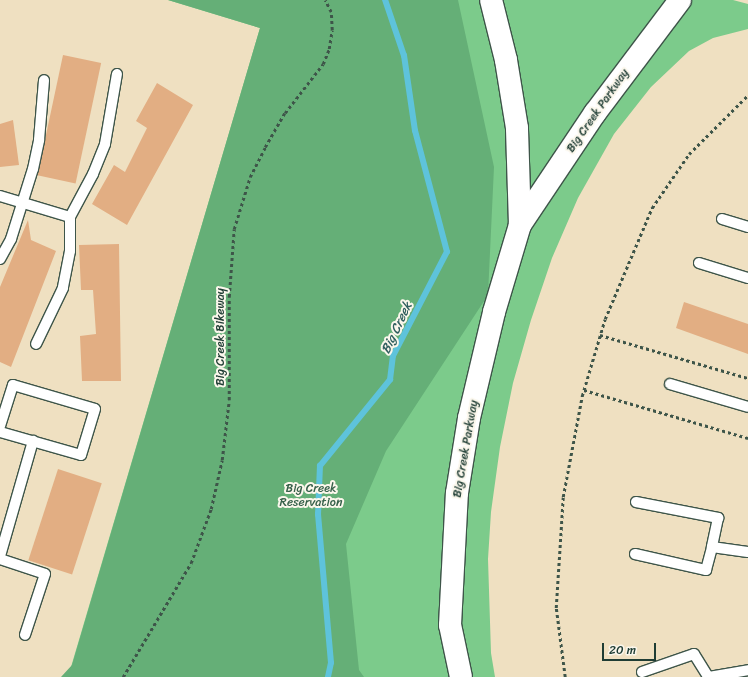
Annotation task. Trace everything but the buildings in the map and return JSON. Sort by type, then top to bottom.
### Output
[{"type":"street","name":"Big Creek Parkway","points":[[491,0],[506,60],[517,128],[520,225]]},
{"type":"street","name":"Big Creek Parkway","points":[[461,677],[450,625],[457,493],[469,418],[494,312],[520,225],[595,113],[680,0]]},
{"type":"lane","points":[[36,344],[63,288],[70,251],[70,217],[93,174],[105,144],[118,74]]},
{"type":"lane","points":[[0,259],[11,239],[39,140],[44,80]]},
{"type":"lane","points":[[0,196],[70,217]]},
{"type":"lane","points":[[722,219],[748,227]]},
{"type":"lane","points":[[700,263],[748,278]]},
{"type":"lane","points":[[670,384],[748,407]]},
{"type":"lane","points":[[0,426],[13,385],[95,409],[80,455],[0,432]]},
{"type":"lane","points":[[0,556],[33,441]]},
{"type":"lane","points":[[635,554],[706,570],[718,518],[636,502]]},
{"type":"lane","points":[[712,547],[748,552]]},
{"type":"lane","points":[[0,559],[46,574],[25,635]]},
{"type":"lane","points":[[642,672],[694,654],[709,676],[748,670]]},
{"type":"path","name":"Big Creek Bikeway","points":[[123,677],[191,563],[211,509],[222,460],[229,400],[229,297],[234,229],[241,199],[265,147],[325,59],[332,30],[331,12],[325,0]]},
{"type":"path","points":[[565,677],[556,608],[563,498],[584,390],[600,335],[652,208],[689,154],[748,95]]},
{"type":"path","points":[[600,335],[748,378]]},
{"type":"path","points":[[584,390],[748,438]]},
{"type":"green space","name":"Big Creek Reservation","points":[[168,0],[733,0],[748,4],[748,29],[713,38],[689,51],[651,87],[614,134],[578,198],[552,258],[531,320],[513,383],[500,447],[491,512],[488,559],[491,653],[495,677],[68,677],[260,28]]},
{"type":"green space","name":"Big Creek Reservation","points":[[168,0],[458,0],[494,167],[488,295],[386,451],[346,544],[359,670],[364,677],[61,677],[72,665],[260,28]]},
{"type":"waterway","name":"Big Creek","points":[[328,677],[331,663],[318,515],[320,466],[390,380],[393,356],[447,252],[415,131],[404,56],[385,0]]}]
